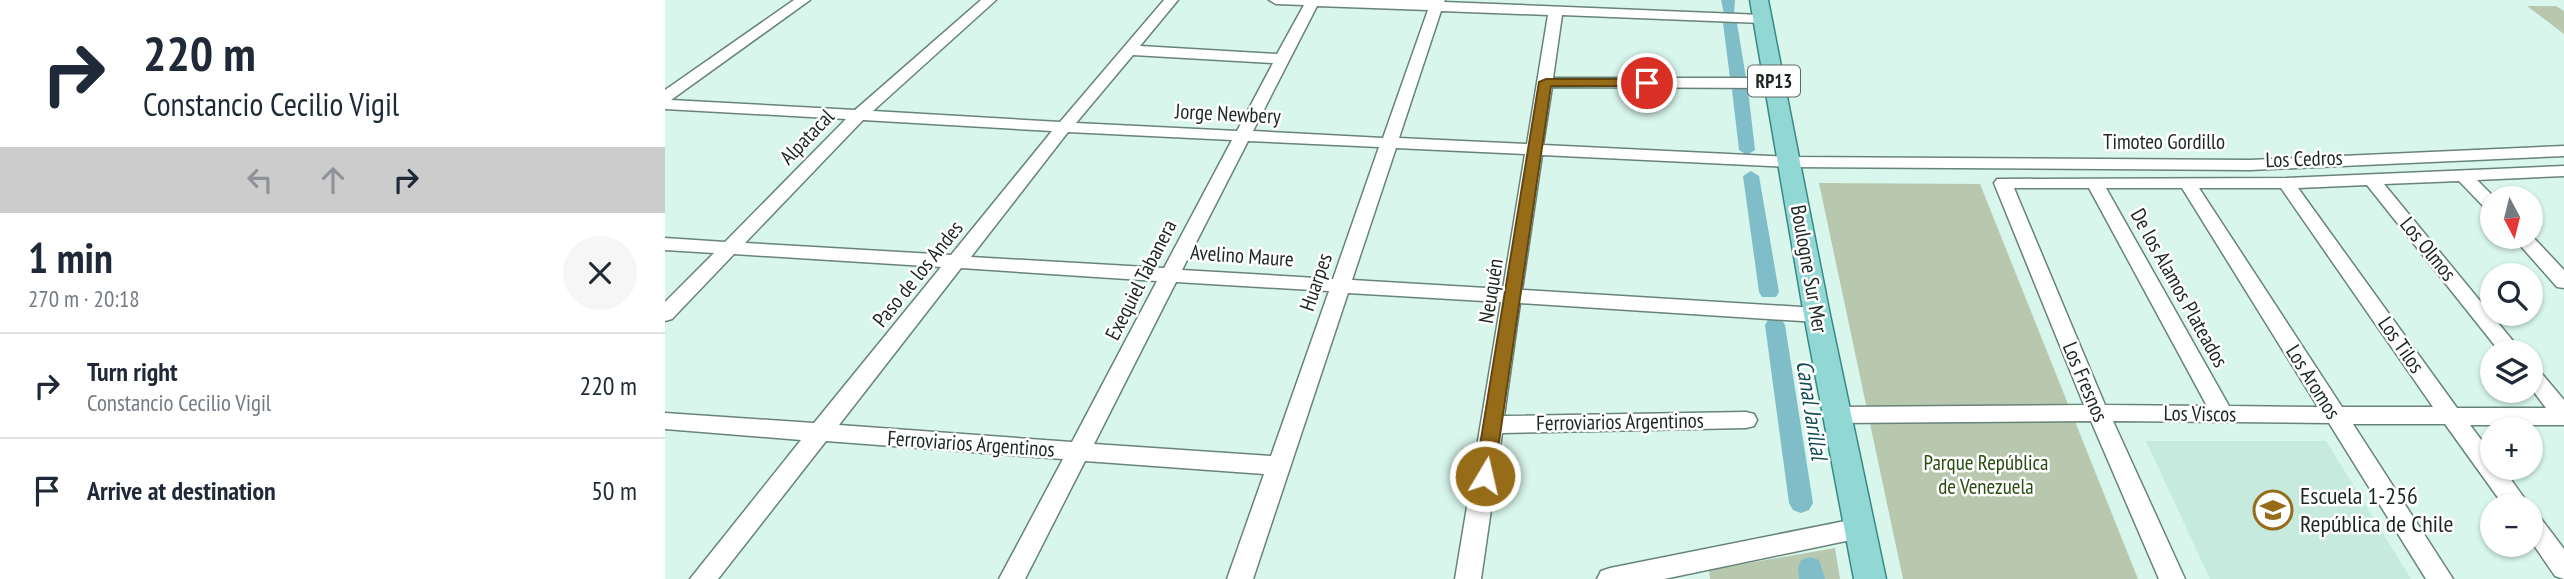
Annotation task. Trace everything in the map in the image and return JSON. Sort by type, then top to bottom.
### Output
[{"type":"main road","name":"Boulogne Sur Mer","points":[[1760,9],[1870,579]]},
{"type":"street","points":[[665,97],[803,0]]},
{"type":"street","name":"Alpatacal","points":[[665,314],[859,116],[989,0]]},
{"type":"street","name":"Paso de los Andes","points":[[703,579],[1064,127],[1171,0]]},
{"type":"street","points":[[1276,0],[1760,9]]},
{"type":"street","name":"Exequiel Tabanera","points":[[1012,579],[1312,2]]},
{"type":"street","name":"Huarpes","points":[[1240,579],[1436,3]]},
{"type":"street","name":"Neuquén","points":[[1468,579],[1546,82],[1547,6]]},
{"type":"street","points":[[1129,50],[1282,59]]},
{"type":"street","points":[[1546,82],[1775,83]]},
{"type":"street","name":"Jorge Newbery","points":[[665,104],[1064,127],[1789,162]]},
{"type":"street","name":"Timoteo Gordillo","points":[[1789,162],[2250,165],[2564,150]]},
{"type":"street","points":[[2556,171],[2564,185]]},
{"type":"street","name":"Los Cedros","points":[[2003,183],[2286,183],[2556,171]]},
{"type":"street","points":[[2462,174],[2480,193]]},
{"type":"street","name":"Los Olmos","points":[[2371,179],[2502,340]]},
{"type":"street","name":"Los Fresnos","points":[[2003,183],[2098,414],[2172,579]]},
{"type":"street","name":"Los Tilos","points":[[2286,183],[2509,494]]},
{"type":"street","name":"De los Alamos Plateados","points":[[2095,184],[2223,415]]},
{"type":"street","name":"Los Aromos","points":[[2188,184],[2440,579]]},
{"type":"street","name":"Avelino Maure","points":[[665,244],[1817,315]]},
{"type":"street","points":[[2533,249],[2564,282]]},
{"type":"street","points":[[2543,389],[2564,416]]},
{"type":"street","name":"Los Viscos","points":[[1837,415],[2564,416]]},
{"type":"street","name":"Ferroviarios Argentinos","points":[[1493,425],[1746,420]]},
{"type":"street","name":"Ferroviarios Argentinos","points":[[665,421],[1277,466]]},
{"type":"street","points":[[1610,579],[1690,571],[1860,528]]},
{"type":"street","points":[[2543,539],[2564,568]]},
{"type":"shaded area","name":"Escuela 1-256 República de Chile","points":[[2146,441],[2326,441],[2411,579],[2210,579]]},
{"type":"green space","points":[[2527,6],[2556,6],[2564,11],[2564,34]]},
{"type":"green space","name":"Parque República de Venezuela","points":[[1819,183],[1980,184],[2138,579],[1903,579]]},
{"type":"green space","points":[[1835,548],[1840,579],[1710,579],[1709,570]]},
{"type":"waterway","name":"Canal Jarillal","points":[[1728,0],[1729,11]]},
{"type":"waterway","name":"Canal Jarillal","points":[[1730,23],[1738,78]]},
{"type":"waterway","name":"Canal Jarillal","points":[[1740,90],[1747,150]]},
{"type":"waterway","name":"Canal Jarillal","points":[[1751,176],[1769,292]]},
{"type":"waterway","name":"Canal Jarillal","points":[[1775,325],[1801,503]]},
{"type":"waterway","name":"Canal Jarillal","points":[[1810,568],[1812,579]]},
{"type":"place","name":"Escuela 1-256 República de Chile","points":[[2273,510]]},
{"type":"route","points":[[1485,476],[1546,82],[1647,83]]}]
